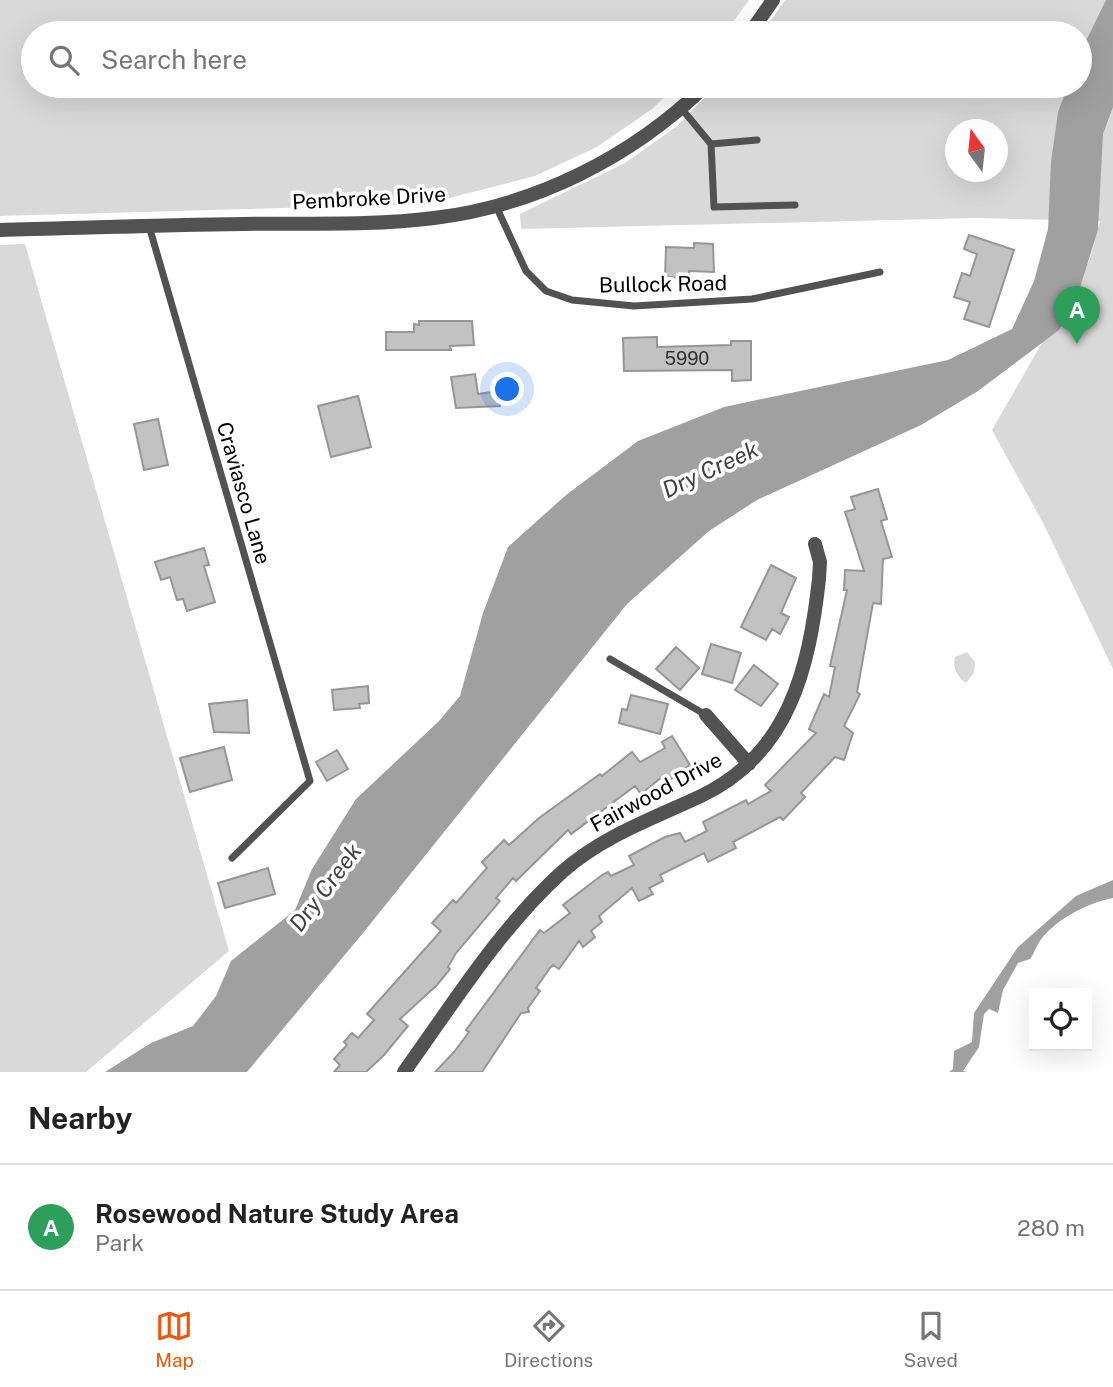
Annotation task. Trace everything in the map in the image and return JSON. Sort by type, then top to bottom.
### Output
[{"type":"street","points":[[758,21],[773,0]]},
{"type":"street","name":"Pembroke Drive","points":[[0,230],[402,221],[462,214],[496,206],[584,172],[642,138],[692,98]]},
{"type":"street","name":"Fairwood Drive","points":[[404,1072],[503,935],[564,870],[634,824],[702,796],[750,764],[769,743],[793,704],[817,602],[820,562],[815,544]]},
{"type":"street","points":[[706,715],[750,764]]},
{"type":"lane","points":[[681,108],[710,144],[714,207],[795,205]]},
{"type":"lane","points":[[710,144],[757,140]]},
{"type":"lane","name":"Bullock Road","points":[[496,206],[526,271],[546,291],[572,300],[634,306],[752,299],[880,272]]},
{"type":"lane","name":"Craviasco Lane","points":[[148,226],[310,781],[232,858]]},
{"type":"lane","points":[[610,659],[706,715]]},
{"type":"shaded area","points":[[0,0],[749,0],[734,21],[21,21],[21,98],[663,98],[597,147],[535,176],[426,204],[0,216]]},
{"type":"shaded area","points":[[785,0],[1113,0],[1113,669],[1043,523],[992,430],[1090,259],[1100,221],[975,218],[521,229],[520,214],[625,163],[676,127],[704,98],[1092,98],[1092,21],[770,21]]},
{"type":"shaded area","points":[[25,244],[229,951],[86,1072],[0,1072],[0,245]]},
{"type":"shaded area","points":[[967,652],[975,662],[974,673],[966,683],[956,672],[954,661],[955,657]]},
{"type":"water","name":"Dry Creek","points":[[1106,0],[1113,0],[1113,107],[1103,134],[1098,230],[1077,297],[1059,330],[978,391],[921,425],[757,500],[709,531],[627,604],[363,933],[247,1072],[105,1072],[151,1043],[193,1026],[216,996],[231,961],[295,910],[312,869],[356,799],[439,721],[460,696],[483,613],[508,547],[566,495],[638,441],[724,407],[948,360],[1012,329],[1034,281],[1048,229],[1051,162],[1058,112],[1063,98],[1092,98],[1092,29]]},
{"type":"water","points":[[1113,880],[1113,898],[1082,908],[1061,920],[1044,935],[1030,959],[1018,963],[1003,990],[998,1013],[989,1009],[984,1014],[979,1047],[963,1071],[968,1072],[949,1072],[953,1069],[954,1051],[972,1042],[974,1013],[1018,947],[1076,896]]},
{"type":"building","points":[[969,235],[1014,250],[989,327],[964,319],[970,302],[954,297],[962,273],[970,276],[977,254],[964,249]]},
{"type":"building","points":[[694,243],[713,244],[714,272],[689,271],[689,278],[665,277],[666,247],[694,248]]},
{"type":"building","points":[[419,321],[472,321],[474,345],[450,346],[451,350],[386,350],[386,332],[414,332],[414,324],[419,325]]},
{"type":"building","points":[[657,337],[657,347],[731,345],[731,341],[751,341],[751,380],[732,381],[732,370],[624,371],[623,338]]},
{"type":"building","points":[[475,374],[478,394],[498,391],[500,406],[456,408],[451,377]]},
{"type":"building","points":[[358,396],[371,447],[331,457],[318,406]]},
{"type":"building","points":[[158,419],[168,465],[144,470],[134,424]]},
{"type":"building","points":[[878,489],[887,519],[881,521],[892,557],[883,559],[881,604],[873,603],[857,692],[860,694],[844,726],[853,733],[844,760],[835,757],[801,793],[805,797],[783,820],[780,817],[733,842],[736,848],[708,862],[704,853],[660,875],[663,881],[649,888],[653,894],[639,901],[632,888],[599,916],[602,922],[591,931],[595,937],[583,947],[579,941],[559,969],[553,965],[550,968],[536,988],[540,991],[528,1008],[529,1012],[521,1013],[482,1072],[435,1072],[469,1032],[466,1030],[540,930],[544,933],[570,913],[563,905],[602,875],[608,872],[611,876],[634,865],[629,856],[665,837],[680,833],[685,842],[707,831],[703,822],[746,800],[748,804],[771,791],[765,785],[816,733],[809,729],[824,694],[829,697],[835,667],[830,666],[847,590],[844,590],[845,570],[864,571],[845,512],[855,509],[851,497]]},
{"type":"building","points":[[204,548],[209,565],[204,566],[215,602],[187,611],[183,599],[177,600],[170,577],[161,580],[155,562]]},
{"type":"building","points":[[771,565],[796,578],[781,613],[789,617],[780,634],[772,629],[766,640],[741,627]]},
{"type":"building","points":[[711,644],[741,653],[732,683],[702,674]]},
{"type":"building","points":[[676,647],[699,668],[680,690],[656,669]]},
{"type":"building","points":[[754,665],[778,684],[761,706],[735,690]]},
{"type":"building","points":[[368,686],[369,703],[359,704],[360,708],[334,710],[332,690]]},
{"type":"building","points":[[631,695],[668,704],[660,734],[619,723],[622,709],[627,710]]},
{"type":"building","points":[[247,700],[249,733],[214,732],[209,704]]},
{"type":"building","points":[[672,736],[690,765],[666,783],[662,777],[641,794],[635,786],[571,834],[568,830],[516,881],[513,878],[496,898],[500,901],[456,953],[448,967],[450,969],[437,985],[400,1019],[408,1026],[384,1055],[366,1072],[334,1072],[340,1065],[334,1059],[347,1045],[344,1042],[352,1033],[358,1038],[374,1020],[367,1014],[441,931],[432,923],[453,900],[456,903],[487,868],[482,862],[504,840],[509,845],[539,818],[600,774],[602,776],[632,752],[640,762],[665,748],[662,742]]},
{"type":"building","points":[[224,747],[232,780],[190,792],[180,758]]},
{"type":"building","points":[[337,750],[348,769],[327,781],[316,762]]},
{"type":"building","points":[[268,868],[275,894],[225,908],[218,883]]},
{"type":"place","name":"Rosewood Nature Study Area","points":[[1077,344]]}]
